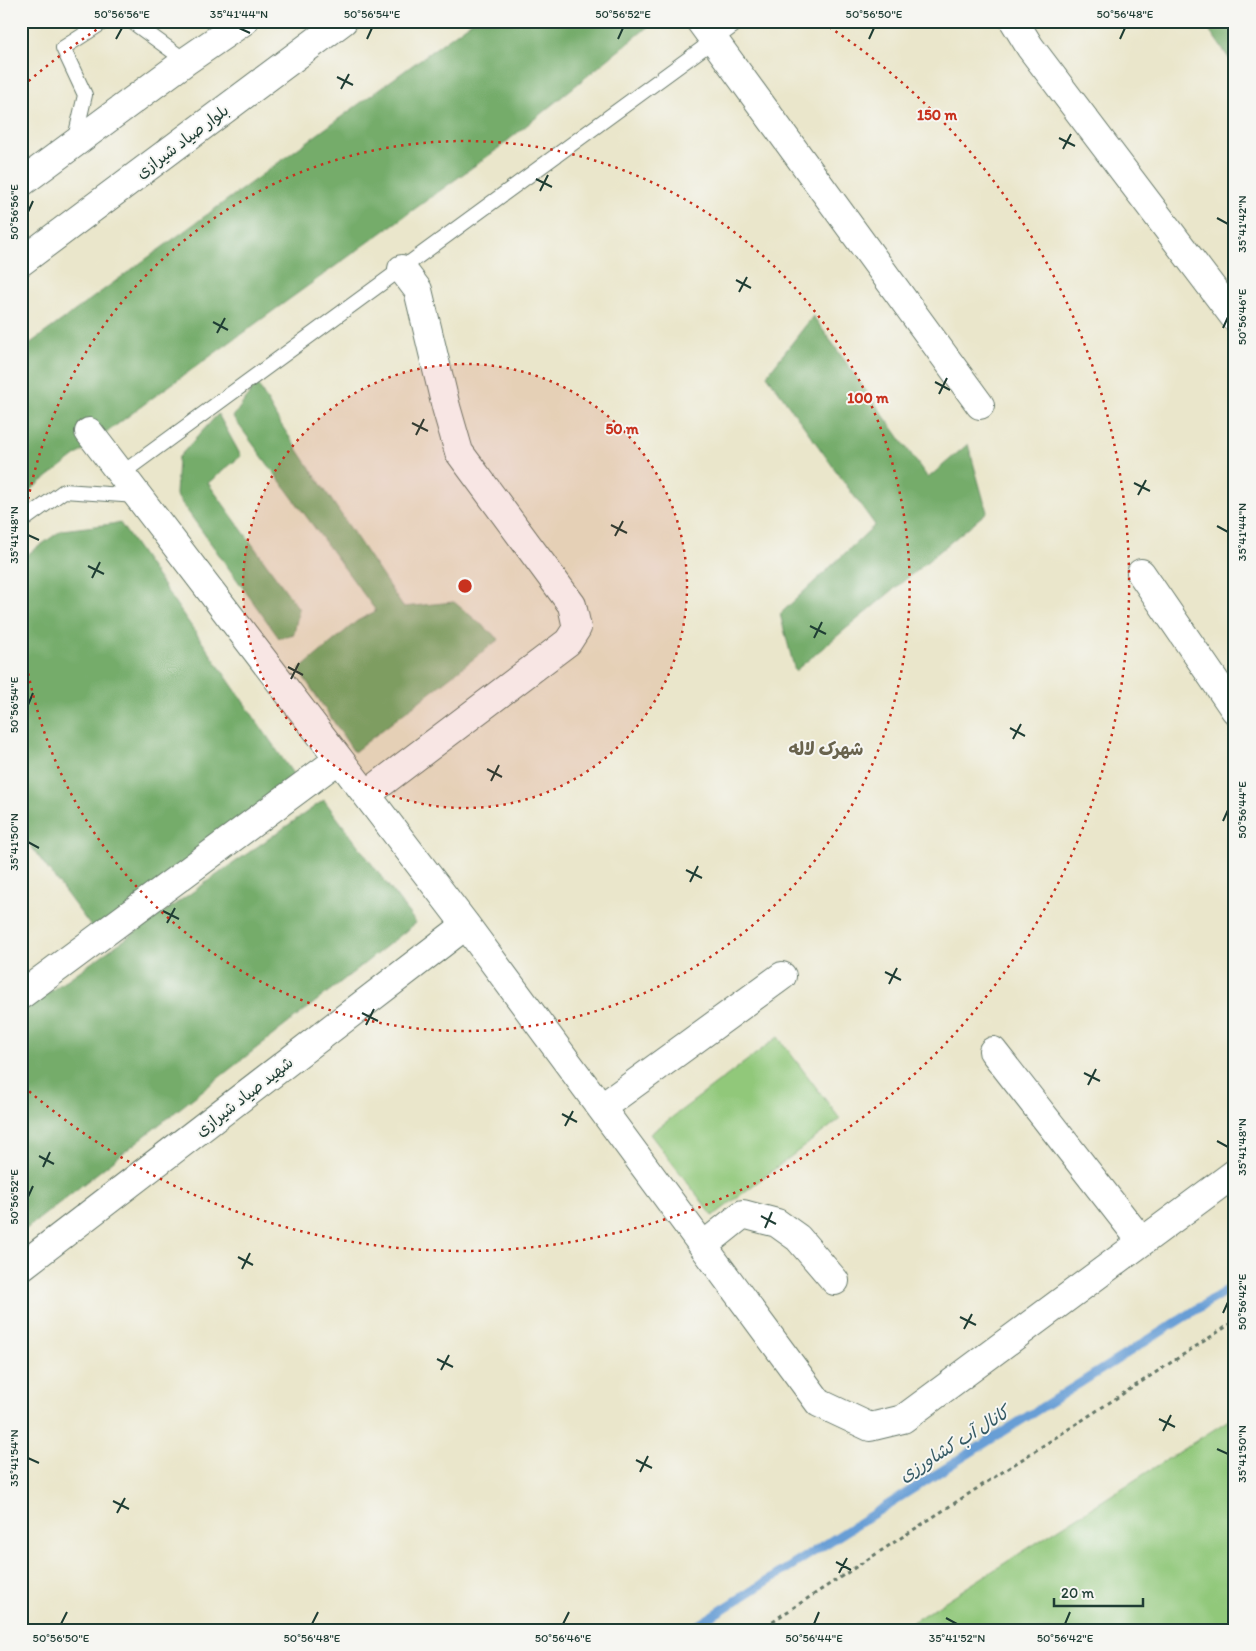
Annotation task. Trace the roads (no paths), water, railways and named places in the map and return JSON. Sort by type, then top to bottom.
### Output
[{"type":"street","points":[[21,183],[186,61],[244,21]]},
{"type":"street","name":"بلوار صیاد شیرازی","points":[[21,262],[343,21]]},
{"type":"street","points":[[1014,21],[1030,48],[1235,318]]},
{"type":"street","points":[[707,31],[980,404]]},
{"type":"street","points":[[367,794],[568,642],[577,628],[572,605],[459,452],[446,407],[418,290],[402,269]]},
{"type":"street","points":[[89,432],[466,925],[819,1403],[870,1427],[903,1419],[1235,1173]]},
{"type":"street","points":[[1141,573],[1235,710]]},
{"type":"street","points":[[21,995],[339,759]]},
{"type":"street","name":"شهید صیاد شیرازی","points":[[21,1267],[466,925]]},
{"type":"street","points":[[601,1108],[782,976]]},
{"type":"street","points":[[993,1050],[1142,1242]]},
{"type":"street","points":[[703,1246],[742,1214],[777,1223],[798,1238],[835,1281]]},
{"type":"lane","points":[[73,144],[85,94],[63,48],[105,21]]},
{"type":"lane","points":[[131,21],[186,61]]},
{"type":"lane","points":[[122,474],[402,269],[707,31],[740,21]]},
{"type":"lane","points":[[21,522],[64,491],[138,496]]},
{"type":"waterway","name":"کانال آب کشاورزی","points":[[690,1630],[1235,1285]]},
{"type":"district","name":"شهرک لاله","points":[[826,749]]}]
